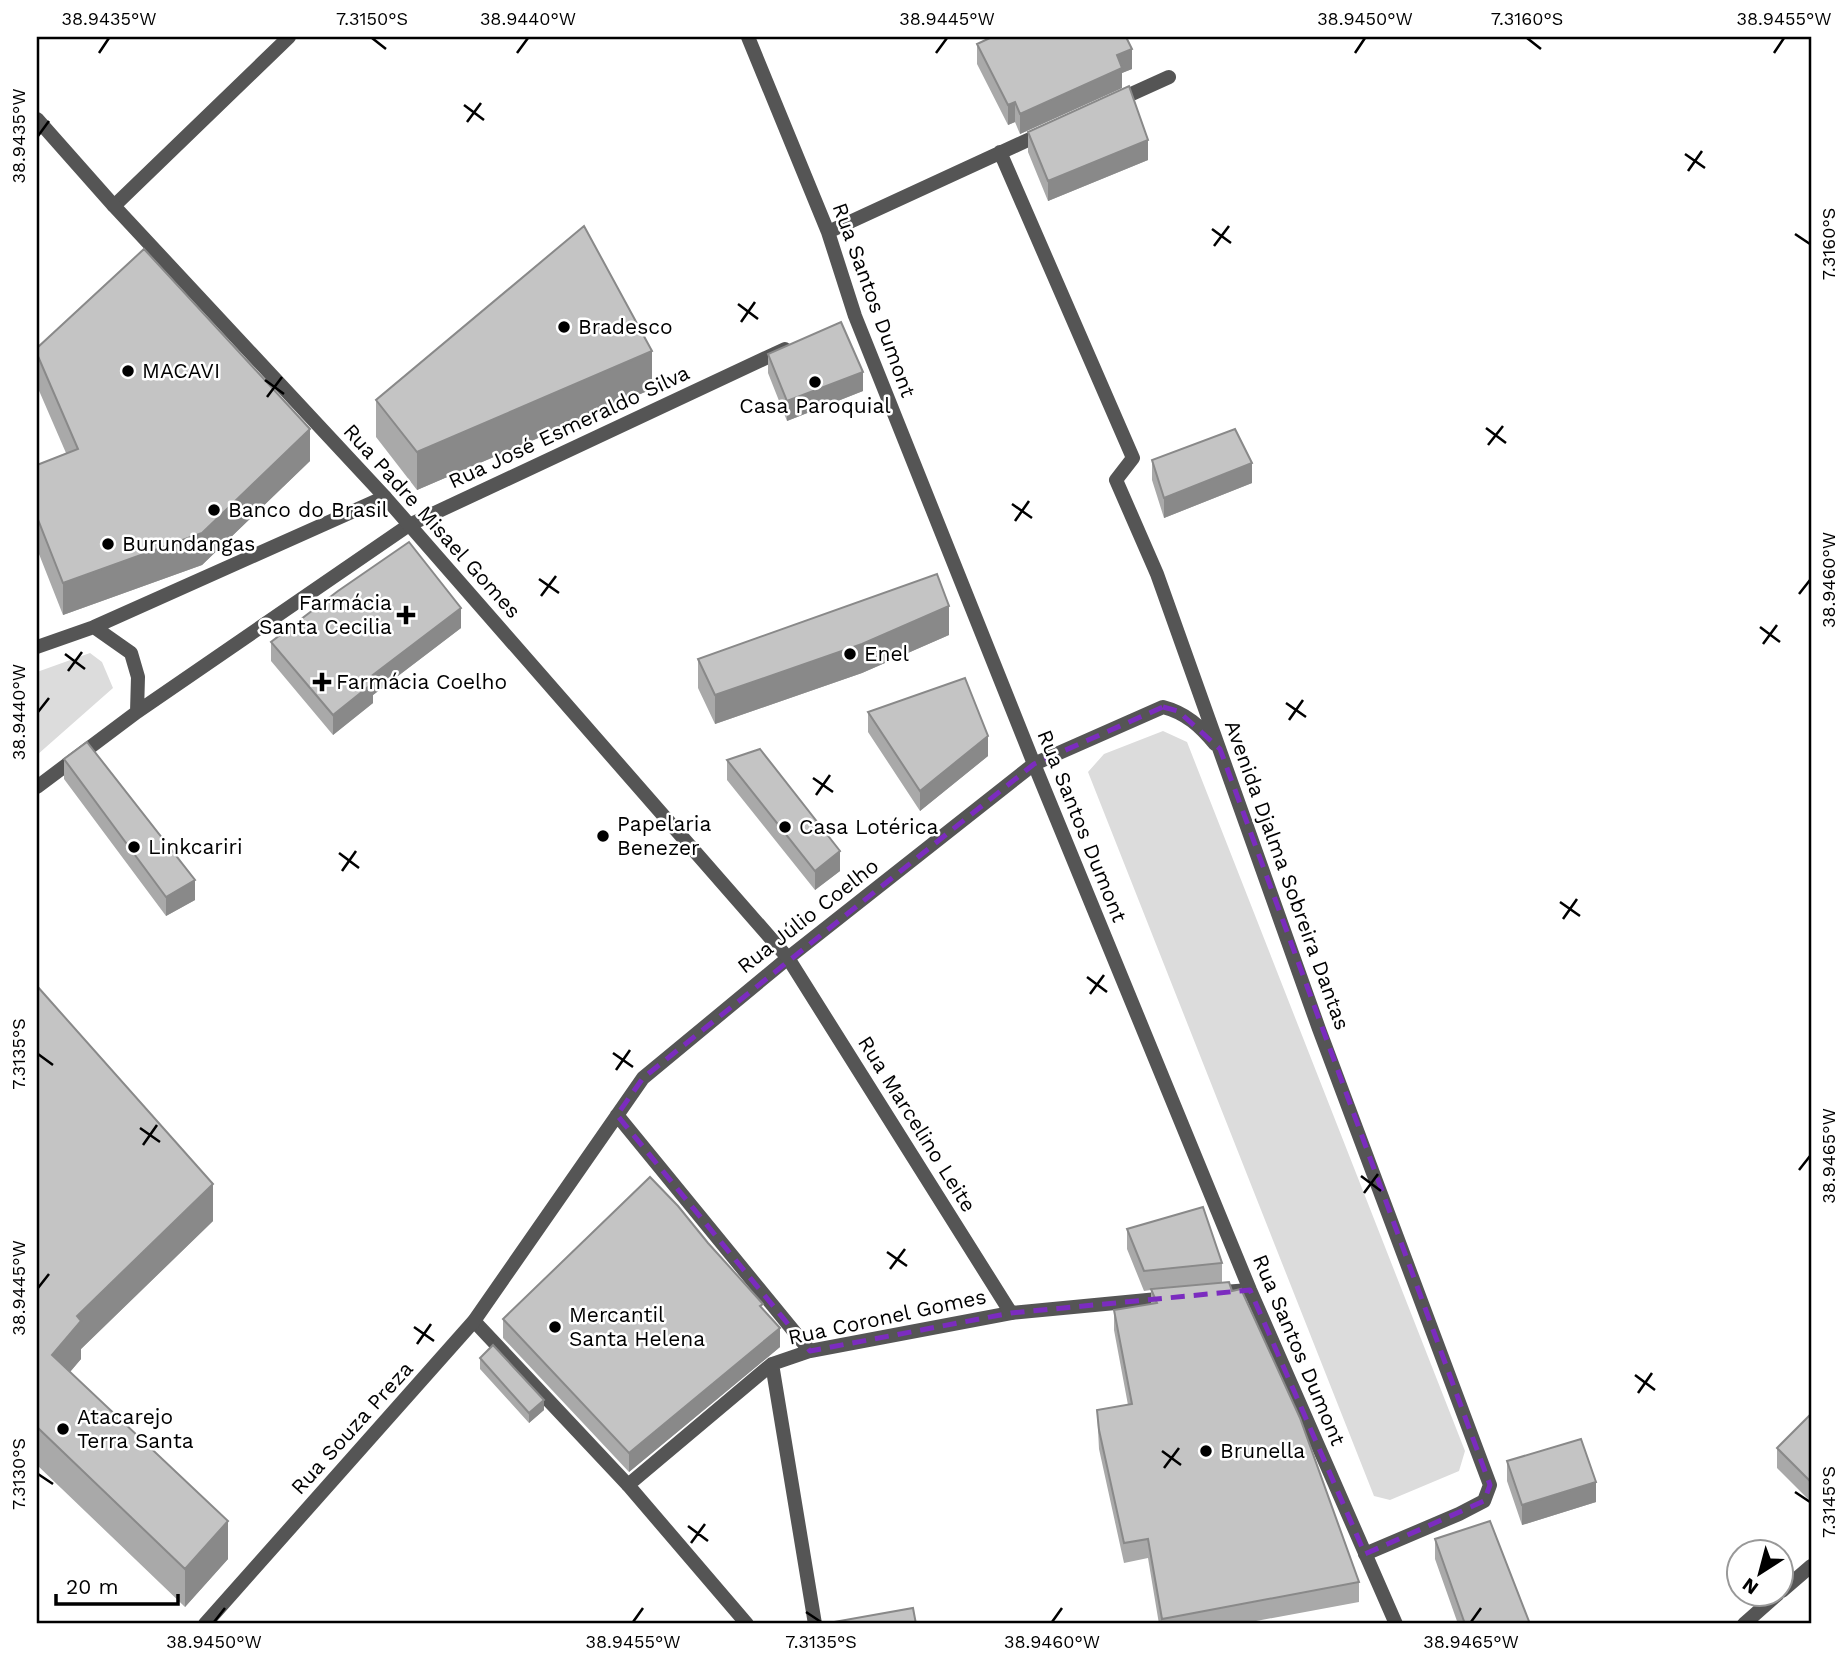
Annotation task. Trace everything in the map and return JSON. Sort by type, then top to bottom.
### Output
[{"type":"street","points":[[114,206],[289,37]]},
{"type":"street","name":"Rua Santos Dumont","points":[[748,37],[828,232],[849,319],[1250,1290],[1396,1624]]},
{"type":"street","points":[[1108,104],[1169,77]]},
{"type":"street","name":"Rua Padre Misael Gomes","points":[[37,119],[114,206],[385,497],[788,958]]},
{"type":"street","points":[[828,232],[1060,125]]},
{"type":"street","name":"Avenida Djalma Sobreira Dantas","points":[[1000,152],[1133,458],[1116,480],[1157,574],[1324,1042],[1490,1485],[1484,1501],[1365,1554]]},
{"type":"street","name":"Rua José Esmeraldo Silva","points":[[37,787],[137,712],[410,525],[793,345]]},
{"type":"street","points":[[37,647],[94,627],[385,497]]},
{"type":"street","points":[[94,627],[131,653],[138,677],[137,712]]},
{"type":"street","name":"Rua Júlio Coelho","points":[[617,1115],[643,1077],[788,958],[1034,764],[1163,707],[1178,711],[1191,719],[1220,749]]},
{"type":"street","name":"Rua Marcelino Leite","points":[[788,958],[1011,1313]]},
{"type":"street","points":[[617,1115],[810,1352]]},
{"type":"street","name":"Rua Souza Preza","points":[[205,1624],[474,1321],[617,1115]]},
{"type":"street","points":[[1210,1293],[1250,1290]]},
{"type":"street","name":"Rua Coronel Gomes","points":[[772,1364],[810,1352],[1011,1313],[1184,1296]]},
{"type":"street","points":[[474,1321],[628,1485],[747,1624]]},
{"type":"street","points":[[628,1485],[772,1364]]},
{"type":"street","points":[[772,1364],[815,1624]]},
{"type":"street","points":[[1796,1579],[1811,1566]]},
{"type":"street","points":[[1744,1624],[1763,1608]]},
{"type":"highlighted area","points":[[1163,707],[1178,711],[1220,749],[1490,1485],[1484,1501],[1365,1554],[1250,1290],[1011,1313],[810,1351],[617,1115],[643,1078],[1034,764]]},
{"type":"shaded area","points":[[90,653],[102,662],[113,688],[37,755],[37,672]]},
{"type":"shaded area","points":[[1163,731],[1187,742],[1465,1451],[1459,1471],[1390,1500],[1374,1496],[1088,772],[1104,754]]},
{"type":"building","points":[[992,37],[1126,37],[1132,49],[1117,55],[1122,68],[1020,114],[1015,102],[1008,105],[977,44]]},
{"type":"building","points":[[1129,86],[1148,140],[1048,181],[1028,132]]},
{"type":"building","name":"Bradesco","points":[[584,226],[652,351],[417,452],[376,400]]},
{"type":"building","points":[[144,249],[310,429],[202,533],[63,583],[37,517],[37,465],[78,449],[37,354],[37,348]]},
{"type":"building","points":[[841,322],[863,372],[787,401],[768,354]]},
{"type":"building","points":[[1235,429],[1252,463],[1164,498],[1152,460]]},
{"type":"building","points":[[409,542],[461,608],[369,678],[373,683],[333,715],[271,642]]},
{"type":"building","points":[[937,574],[949,606],[862,644],[715,695],[698,659]]},
{"type":"building","points":[[965,678],[988,736],[920,791],[868,712]]},
{"type":"building","points":[[87,742],[195,880],[166,897],[64,759]]},
{"type":"building","points":[[760,749],[840,851],[815,871],[727,760]]},
{"type":"building","points":[[37,986],[213,1184],[77,1316],[81,1321],[52,1355],[228,1521],[185,1569],[37,1427]]},
{"type":"building","points":[[650,1177],[763,1304],[760,1306],[780,1328],[629,1453],[503,1319]]},
{"type":"building","points":[[1203,1207],[1222,1263],[1144,1271],[1127,1229]]},
{"type":"building","points":[[1229,1282],[1232,1291],[1241,1289],[1300,1418],[1359,1582],[1162,1619],[1148,1539],[1124,1543],[1099,1430],[1097,1410],[1132,1404],[1114,1310],[1157,1303],[1151,1289]]},
{"type":"building","points":[[493,1345],[544,1400],[529,1413],[480,1358]]},
{"type":"building","points":[[1811,1414],[1811,1482],[1777,1448]]},
{"type":"building","points":[[1581,1439],[1596,1482],[1522,1505],[1507,1461]]},
{"type":"building","points":[[1490,1521],[1530,1624],[1465,1624],[1435,1539]]},
{"type":"building","points":[[913,1608],[916,1624],[828,1624],[828,1623]]},
{"type":"place","name":"Bradesco","points":[[564,327]]},
{"type":"place","name":"MACAVI","points":[[128,371]]},
{"type":"place","name":"Casa Paroquial","points":[[815,382]]},
{"type":"place","name":"Banco do Brasil","points":[[214,510]]},
{"type":"place","name":"Burundangas","points":[[108,544]]},
{"type":"place","name":"Farmácia Santa Cecilia","points":[[406,615]]},
{"type":"place","name":"Enel","points":[[850,654]]},
{"type":"place","name":"Farmácia Coelho","points":[[322,682]]},
{"type":"place","name":"Casa Lotérica","points":[[785,827]]},
{"type":"place","name":"Papelaria Benezer","points":[[603,836]]},
{"type":"place","name":"Linkcariri","points":[[134,847]]},
{"type":"place","name":"Mercantil Santa Helena","points":[[555,1327]]},
{"type":"place","name":"Atacarejo Terra Santa","points":[[63,1429]]},
{"type":"place","name":"Brunella","points":[[1206,1451]]}]
